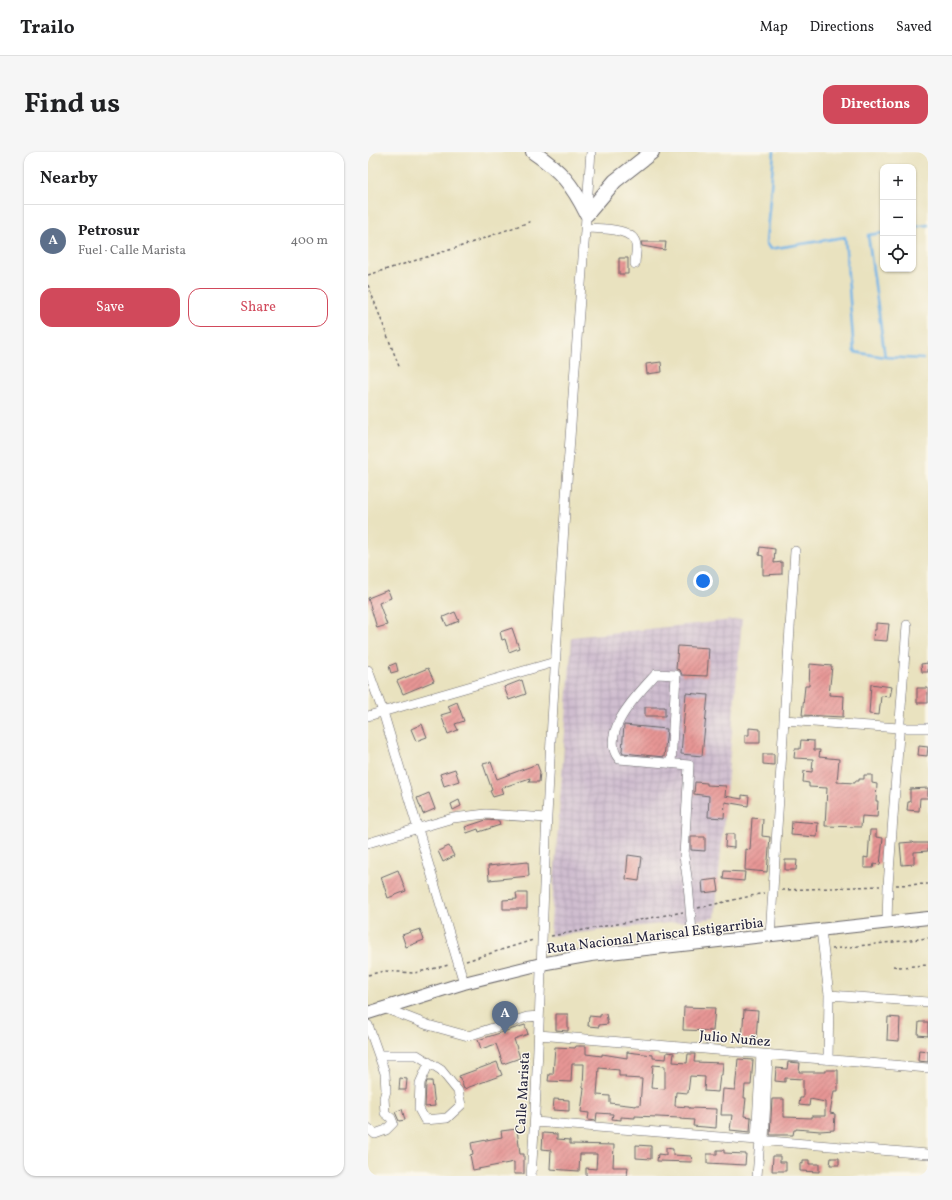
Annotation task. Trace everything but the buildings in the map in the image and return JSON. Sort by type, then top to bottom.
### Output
[{"type":"highway","points":[[533,152],[560,173],[576,193],[587,214],[615,180],[652,152]]},
{"type":"main road","name":"Ruta Nacional Mariscal Estigarribia","points":[[368,1013],[464,983],[541,964],[591,955],[928,918]]},
{"type":"street","name":"Calle Marista","points":[[531,1176],[535,1122],[547,818],[555,662],[591,152]]},
{"type":"street","points":[[586,228],[621,231],[630,235],[636,244],[635,264]]},
{"type":"street","points":[[770,936],[795,551]]},
{"type":"street","points":[[887,923],[888,886],[906,625]]},
{"type":"street","points":[[368,716],[555,662]]},
{"type":"street","points":[[368,670],[383,712],[464,983]]},
{"type":"street","points":[[671,764],[676,674],[656,674],[627,708],[613,737],[614,753],[619,759],[689,766],[684,856],[693,944]]},
{"type":"street","points":[[784,720],[899,728],[928,728]]},
{"type":"street","points":[[368,843],[453,818],[486,814],[547,818]]},
{"type":"street","points":[[821,930],[829,995],[828,1060]]},
{"type":"street","points":[[829,995],[928,1002]]},
{"type":"street","points":[[384,1008],[428,1025],[468,1036],[527,1017],[539,1016]]},
{"type":"street","points":[[368,1025],[385,1073],[385,1113],[391,1118],[393,1123],[386,1130],[375,1134],[368,1128]]},
{"type":"street","name":"Julio Nuñez","points":[[539,1035],[928,1068]]},
{"type":"street","points":[[757,1176],[765,1054]]},
{"type":"street","points":[[379,1055],[417,1055],[441,1070],[458,1090],[461,1105],[447,1118],[425,1120],[419,1109],[420,1083],[429,1063]]},
{"type":"street","points":[[535,1122],[928,1154]]},
{"type":"path","points":[[368,275],[459,247],[532,221]]},
{"type":"path","points":[[368,285],[400,369]]},
{"type":"path","points":[[542,938],[690,910],[774,890],[928,884]]},
{"type":"path","points":[[824,950],[928,938]]},
{"type":"path","points":[[893,966],[928,965]]},
{"type":"shaded area","points":[[742,619],[715,918],[550,936],[572,637]]},
{"type":"waterway","points":[[774,152],[766,243],[770,249],[845,237],[854,352],[885,357],[923,359]]},
{"type":"waterway","points":[[916,227],[928,225]]},
{"type":"waterway","points":[[880,233],[868,235],[885,357]]},
{"type":"place","name":"Petrosur","points":[[505,1034]]}]
